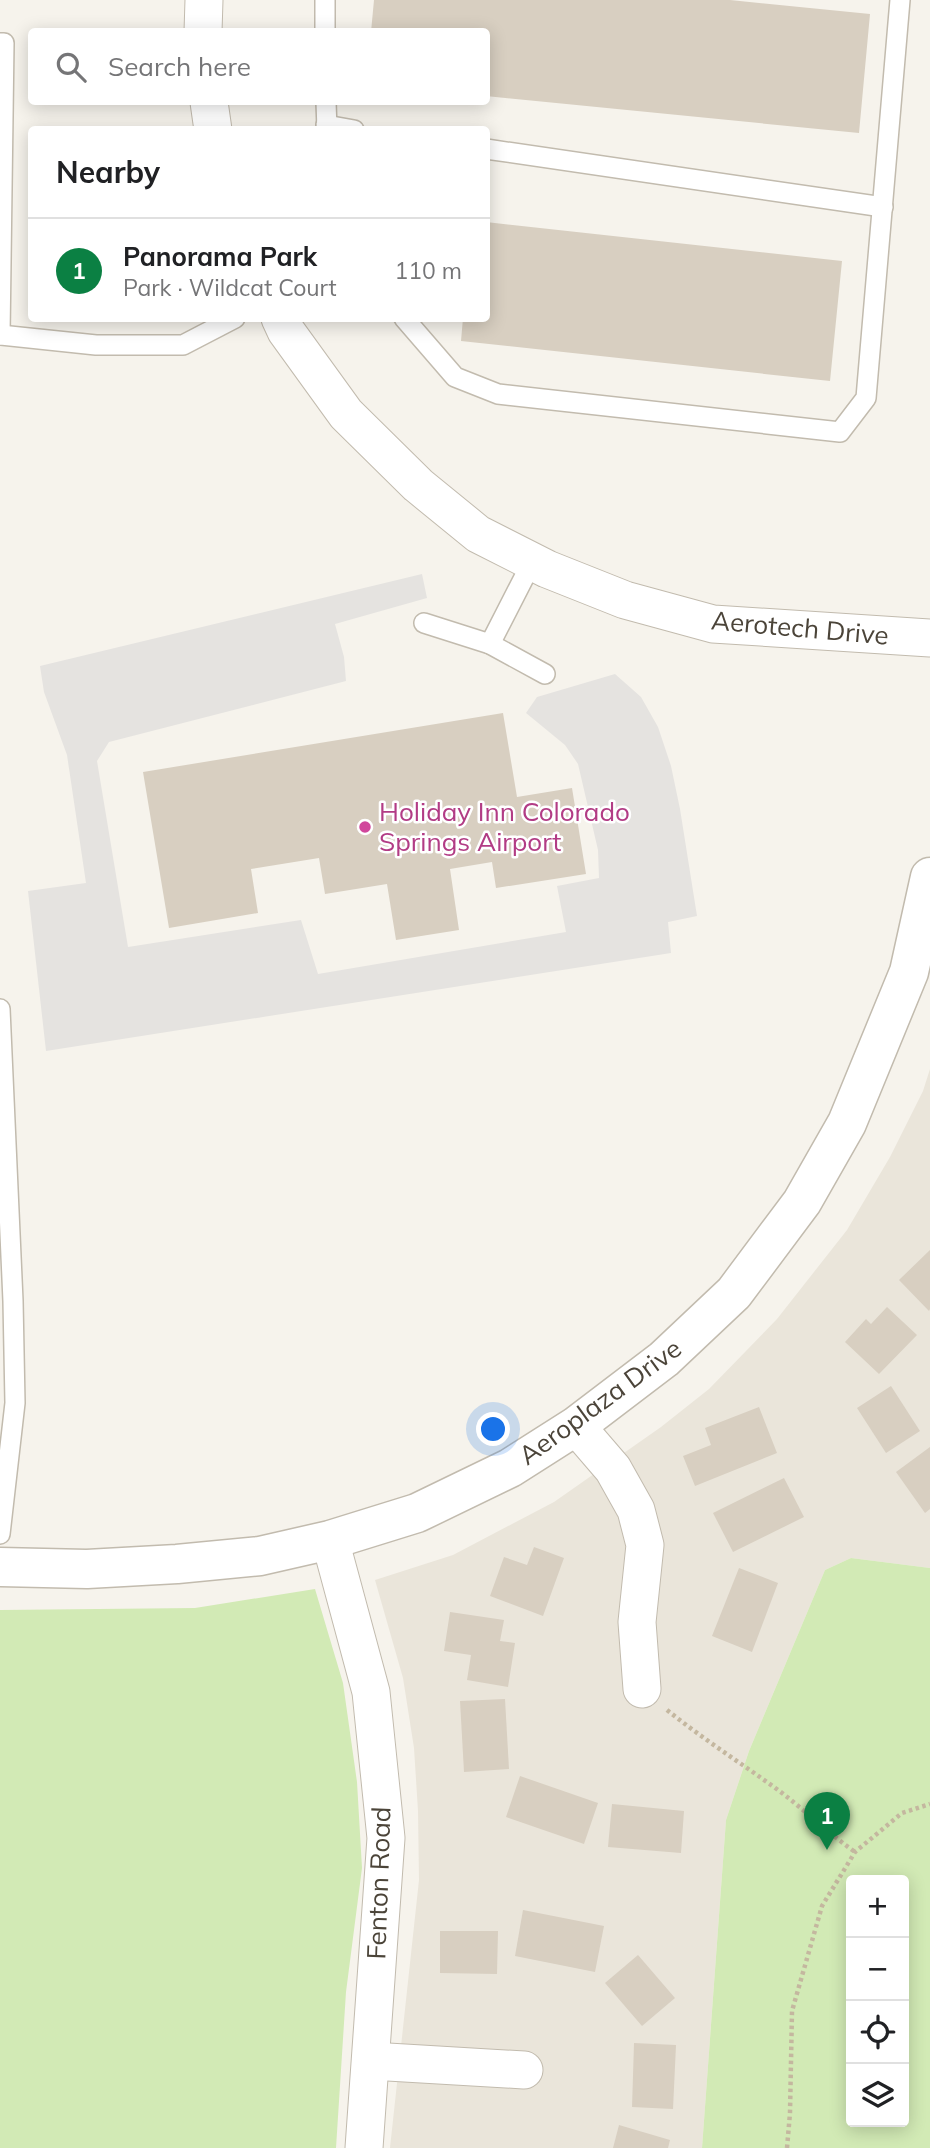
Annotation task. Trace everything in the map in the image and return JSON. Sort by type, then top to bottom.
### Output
[{"type":"street","points":[[203,28],[204,0]]},
{"type":"street","points":[[209,105],[212,126]]},
{"type":"street","name":"Aerotech Drive","points":[[282,322],[346,414],[418,485],[478,534],[532,562],[625,600],[713,624],[930,638]]},
{"type":"street","name":"Aeroplaza Drive","points":[[0,1567],[87,1569],[177,1564],[260,1556],[330,1540],[417,1513],[510,1468],[576,1426],[664,1359],[734,1293],[802,1202],[847,1123],[919,977],[930,877]]},
{"type":"street","points":[[576,1426],[613,1469],[636,1510],[645,1545],[637,1622],[642,1689]]},
{"type":"street","name":"Fenton Road","points":[[330,1540],[371,1692],[386,1838],[364,2148]]},
{"type":"street","points":[[371,2061],[524,2070]]},
{"type":"lane","points":[[325,0],[325,28]]},
{"type":"lane","points":[[407,322],[455,377],[498,394],[840,432],[866,398],[900,0]]},
{"type":"lane","points":[[0,43],[4,43],[0,335],[96,345],[183,345],[227,322]]},
{"type":"lane","points":[[326,105],[327,126]]},
{"type":"lane","points":[[490,150],[883,207]]},
{"type":"lane","points":[[490,644],[532,562]]},
{"type":"lane","points":[[424,623],[490,644],[545,674]]},
{"type":"lane","points":[[0,1009],[7,1301],[15,1403],[0,1534]]},
{"type":"path","points":[[642,1689],[703,1739],[780,1792],[829,1834],[855,1852]]},
{"type":"path","points":[[787,2148],[792,2011],[822,1906],[855,1852],[902,1813],[930,1804]]},
{"type":"shaded area","points":[[422,574],[427,598],[335,624],[344,657],[346,681],[109,742],[97,761],[128,947],[301,920],[318,974],[566,932],[557,886],[599,878],[598,850],[578,764],[565,745],[526,713],[537,697],[615,674],[641,697],[658,727],[671,766],[680,809],[697,916],[668,922],[671,953],[46,1051],[28,891],[86,883],[67,755],[44,692],[40,666]]},
{"type":"shaded area","points":[[930,1069],[930,1568],[851,1558],[825,1570],[749,1751],[726,1820],[702,2148],[390,2148],[419,1880],[418,1811],[414,1748],[403,1678],[375,1580],[453,1555],[554,1502],[661,1427],[709,1389],[777,1319],[847,1230],[890,1157],[923,1091]]},
{"type":"green space","points":[[851,1558],[930,1568],[930,2148],[702,2148],[726,1820],[749,1751],[825,1570]]},
{"type":"green space","points":[[315,1589],[343,1683],[357,1782],[362,1868],[346,1992],[336,2148],[0,2148],[0,1610],[195,1608]]},
{"type":"building","points":[[374,0],[730,0],[870,14],[859,133],[490,96],[490,28],[371,28]]},
{"type":"building","points":[[490,222],[842,261],[830,381],[461,341],[463,322],[490,322]]},
{"type":"building","name":"Holiday Inn Colorado Springs Airport","points":[[503,713],[517,797],[572,788],[586,874],[496,888],[492,862],[450,869],[459,930],[396,940],[387,884],[325,894],[319,858],[251,869],[258,913],[169,928],[143,772]]},
{"type":"building","points":[[930,1250],[930,1309],[929,1311],[899,1280]]},
{"type":"building","points":[[887,1307],[917,1335],[879,1374],[845,1342],[866,1319],[871,1324]]},
{"type":"building","points":[[891,1386],[920,1431],[886,1453],[857,1408]]},
{"type":"building","points":[[759,1407],[777,1453],[695,1486],[683,1456],[711,1445],[705,1428]]},
{"type":"building","points":[[930,1447],[930,1509],[925,1513],[896,1472]]},
{"type":"building","points":[[784,1478],[804,1517],[733,1552],[713,1513]]},
{"type":"building","points":[[534,1547],[564,1558],[543,1616],[490,1596],[504,1557],[527,1565]]},
{"type":"building","points":[[739,1568],[778,1583],[752,1652],[712,1636]]},
{"type":"building","points":[[450,1612],[504,1620],[500,1641],[515,1643],[508,1687],[467,1680],[471,1655],[444,1651]]},
{"type":"building","points":[[505,1699],[509,1769],[464,1772],[460,1701]]},
{"type":"building","points":[[520,1776],[598,1803],[584,1844],[506,1817]]},
{"type":"building","points":[[612,1804],[684,1811],[681,1853],[608,1847]]},
{"type":"building","points":[[523,1910],[604,1926],[595,1972],[515,1956]]},
{"type":"building","points":[[440,1931],[498,1931],[497,1974],[440,1973]]},
{"type":"building","points":[[638,1955],[675,1998],[642,2026],[605,1983]]},
{"type":"building","points":[[634,2043],[676,2045],[673,2109],[632,2107]]},
{"type":"building","points":[[619,2125],[670,2140],[668,2148],[613,2148]]},
{"type":"place","name":"Holiday Inn Colorado Springs Airport","points":[[365,827]]},
{"type":"place","name":"Panorama Park","points":[[827,1850]]}]
